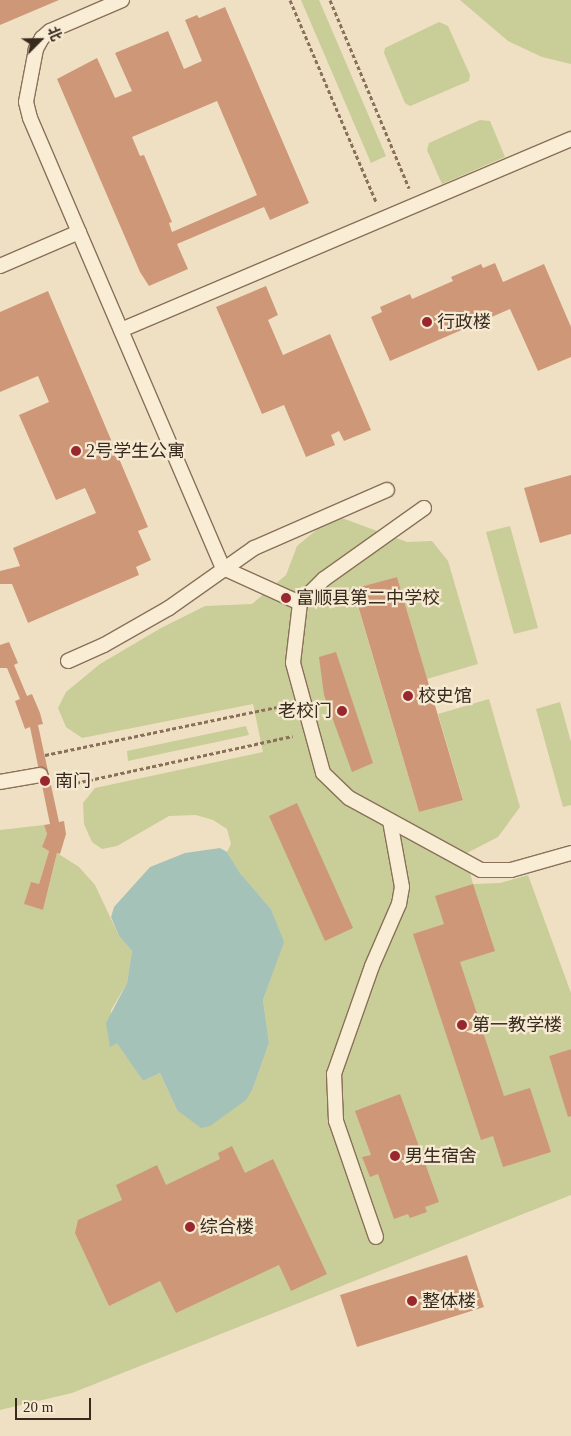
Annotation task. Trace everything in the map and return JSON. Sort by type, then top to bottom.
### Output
[{"type":"lane","points":[[122,0],[50,31],[36,49],[26,102],[79,232],[224,568],[300,603]]},
{"type":"lane","points":[[121,330],[571,138]]},
{"type":"lane","points":[[0,266],[79,232]]},
{"type":"lane","points":[[68,661],[137,627],[224,568],[283,534],[387,490]]},
{"type":"lane","points":[[424,508],[324,579],[300,603],[292,651],[323,773],[344,795],[481,870],[510,870],[571,853]]},
{"type":"lane","points":[[0,782],[40,775]]},
{"type":"lane","points":[[376,1237],[336,1122],[334,1074],[372,966],[399,904],[402,887],[390,821]]},
{"type":"path","points":[[290,0],[383,218]]},
{"type":"path","points":[[330,0],[416,204]]},
{"type":"path","points":[[304,702],[44,755],[40,775],[51,788],[312,732]]},
{"type":"green space","points":[[301,0],[319,0],[386,156],[371,163]]},
{"type":"green space","points":[[460,0],[571,0],[571,64],[542,57],[508,41]]},
{"type":"green space","points":[[439,22],[448,26],[470,75],[469,81],[410,106],[405,103],[384,53],[385,48]]},
{"type":"green space","points":[[480,120],[490,121],[505,157],[442,184],[427,150],[429,143]]},
{"type":"green space","points":[[342,518],[407,542],[432,541],[448,561],[478,664],[427,679],[397,577],[353,590],[419,812],[463,799],[438,714],[489,699],[520,807],[498,837],[465,854],[473,884],[500,883],[528,875],[571,993],[571,1049],[549,1056],[568,1116],[571,1116],[571,1195],[72,1393],[0,1410],[0,830],[44,825],[47,834],[42,847],[49,851],[39,884],[25,904],[43,910],[57,853],[79,867],[95,885],[119,936],[132,951],[127,983],[111,1010],[110,1046],[117,1042],[143,1081],[160,1073],[177,1110],[253,1088],[269,1043],[263,1000],[283,942],[271,909],[240,873],[227,852],[231,844],[227,829],[213,820],[196,815],[169,816],[117,846],[102,849],[92,842],[84,824],[83,803],[95,788],[263,752],[253,704],[82,738],[66,727],[58,708],[66,692],[100,664],[161,628],[205,606],[252,604],[286,575],[297,546],[320,527]]},
{"type":"green space","points":[[510,526],[538,628],[514,634],[486,532]]},
{"type":"green space","points":[[560,702],[571,742],[571,805],[563,807],[536,709]]},
{"type":"green space","points":[[246,726],[249,735],[128,761],[127,751]]},
{"type":"water","points":[[220,848],[227,852],[240,873],[271,909],[284,942],[263,1000],[269,1043],[253,1088],[246,1100],[210,1126],[201,1128],[177,1110],[160,1073],[143,1081],[117,1043],[110,1047],[106,1023],[127,983],[132,951],[119,936],[111,917],[114,907],[150,867],[185,853]]},
{"type":"building","points":[[0,0],[59,0],[0,25]]},
{"type":"building","points":[[225,7],[309,203],[270,220],[264,207],[177,244],[188,269],[149,286],[140,272],[57,79],[97,58],[115,98],[132,91],[115,53],[168,31],[184,69],[202,61],[185,20],[197,15],[199,18]],"holes":[[[217,101],[257,195],[172,232],[169,223],[172,222],[144,155],[140,156],[132,137]]]},
{"type":"building","name":"行政楼","points":[[495,263],[503,282],[544,264],[571,327],[571,357],[538,371],[510,309],[390,361],[371,317],[382,312],[380,307],[410,294],[412,299],[453,281],[451,277],[481,264],[483,268]]},
{"type":"building","points":[[266,286],[278,315],[268,320],[283,355],[330,334],[371,430],[344,441],[339,431],[331,435],[335,445],[306,457],[284,405],[262,414],[216,307]]},
{"type":"building","name":"2号学生公寓","points":[[48,291],[148,527],[138,531],[151,560],[136,567],[139,575],[28,623],[12,584],[0,584],[0,571],[20,566],[13,548],[96,513],[85,488],[56,500],[19,415],[49,402],[38,376],[0,392],[0,312]]},
{"type":"building","points":[[571,475],[571,534],[540,543],[524,488]]},
{"type":"building","name":"校史馆","points":[[397,577],[463,800],[419,812],[353,589]]},
{"type":"building","name":"南门","points":[[9,642],[18,663],[14,665],[27,696],[32,694],[40,713],[43,724],[38,725],[59,822],[64,821],[66,834],[60,854],[57,853],[43,910],[24,904],[31,882],[39,884],[49,851],[42,847],[47,834],[44,825],[50,824],[30,727],[25,729],[15,701],[20,699],[7,668],[0,668],[0,645]]},
{"type":"building","name":"老校门","points":[[336,652],[373,763],[352,772],[324,695],[319,657]]},
{"type":"building","points":[[297,803],[353,928],[325,941],[269,816]]},
{"type":"building","name":"第一教学楼","points":[[473,884],[495,951],[460,962],[504,1096],[530,1088],[551,1152],[503,1167],[493,1136],[481,1140],[413,934],[444,924],[435,896]]},
{"type":"building","points":[[571,1049],[571,1116],[568,1117],[549,1056]]},
{"type":"building","name":"男生宿舍","points":[[400,1094],[439,1202],[425,1207],[427,1212],[410,1218],[408,1214],[394,1219],[378,1174],[370,1177],[362,1157],[371,1155],[355,1111]]},
{"type":"building","name":"综合楼","points":[[232,1146],[245,1173],[273,1159],[327,1274],[291,1291],[279,1265],[176,1313],[160,1281],[109,1306],[75,1233],[78,1220],[122,1200],[116,1185],[157,1165],[166,1185],[220,1159],[218,1153]]},
{"type":"building","name":"整体楼","points":[[467,1255],[484,1307],[357,1347],[340,1295]]},
{"type":"place","name":"行政楼","points":[[427,322]]},
{"type":"place","name":"2号学生公寓","points":[[76,451]]},
{"type":"place","name":"富顺县第二中学校","points":[[286,598]]},
{"type":"place","name":"校史馆","points":[[408,696]]},
{"type":"place","name":"老校门","points":[[342,711]]},
{"type":"place","name":"南门","points":[[45,781]]},
{"type":"place","name":"第一教学楼","points":[[462,1025]]},
{"type":"place","name":"男生宿舍","points":[[395,1156]]},
{"type":"place","name":"综合楼","points":[[190,1227]]},
{"type":"place","name":"整体楼","points":[[412,1301]]}]
